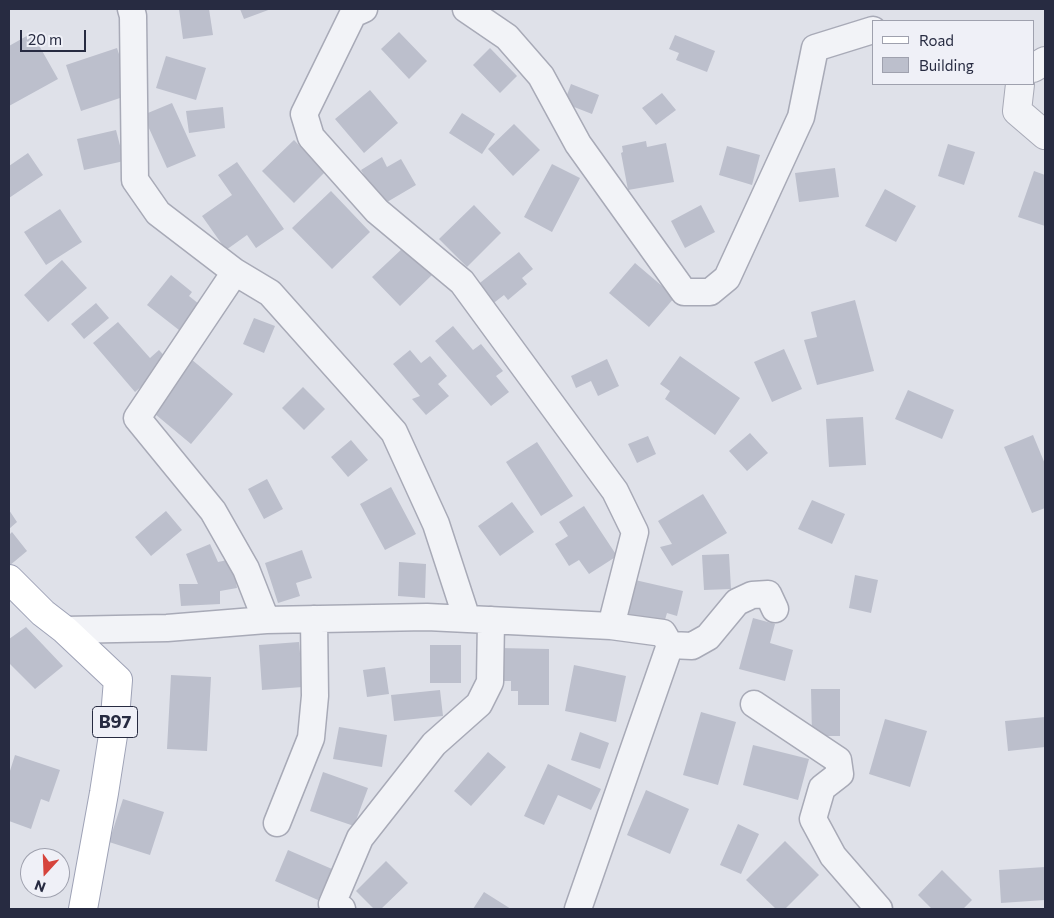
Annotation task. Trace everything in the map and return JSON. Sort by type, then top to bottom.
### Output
[{"type":"main road","name":"B97","points":[[9,579],[43,613],[65,630],[118,680],[114,729],[83,909]]},
{"type":"street","points":[[131,9],[133,16],[135,180],[158,213],[234,272],[270,293],[394,432],[479,620],[490,682],[480,704],[434,744],[360,838],[332,904],[342,909]]},
{"type":"street","points":[[364,9],[353,14],[304,114],[311,137],[377,210],[462,282],[615,491],[635,532],[611,626]]},
{"type":"street","points":[[466,9],[507,37],[541,76],[578,144],[684,292],[710,292],[727,278],[801,117],[815,48],[872,30]]},
{"type":"street","points":[[1027,85],[1017,111],[1045,135]]},
{"type":"street","points":[[234,272],[137,418],[213,512],[246,569],[266,620]]},
{"type":"street","points":[[670,645],[692,646],[708,636],[737,602],[752,595],[768,594],[775,609]]},
{"type":"street","points":[[65,630],[167,628],[266,620],[427,617],[611,626],[664,633],[670,645],[578,909]]},
{"type":"street","points":[[278,822],[311,738],[315,696],[314,619]]},
{"type":"street","points":[[754,704],[838,760],[840,774],[822,788],[813,819],[834,856],[879,909]]},
{"type":"building","points":[[179,9],[209,9],[213,35],[183,39]]},
{"type":"building","points":[[240,9],[271,9],[244,19]]},
{"type":"building","points":[[399,32],[427,61],[409,79],[381,49]]},
{"type":"building","points":[[32,33],[58,79],[9,106],[9,46]]},
{"type":"building","points":[[675,35],[715,51],[707,72],[676,60],[679,53],[669,49]]},
{"type":"building","points":[[117,48],[132,94],[81,111],[66,65]]},
{"type":"building","points":[[490,48],[517,76],[500,93],[473,65]]},
{"type":"building","points":[[166,56],[206,68],[196,100],[156,88]]},
{"type":"building","points":[[571,84],[599,95],[592,114],[564,103]]},
{"type":"building","points":[[370,90],[398,123],[364,153],[335,119]]},
{"type":"building","points":[[662,93],[676,110],[656,125],[642,108]]},
{"type":"building","points":[[172,103],[196,156],[167,168],[143,115]]},
{"type":"building","points":[[223,107],[225,128],[189,133],[186,111]]},
{"type":"building","points":[[462,113],[495,134],[482,154],[449,133]]},
{"type":"building","points":[[514,124],[540,150],[513,176],[488,149]]},
{"type":"building","points":[[116,130],[124,161],[84,170],[77,139]]},
{"type":"building","points":[[294,140],[325,172],[294,203],[262,171]]},
{"type":"building","points":[[646,141],[647,147],[666,143],[674,182],[628,190],[621,153],[623,152],[622,146]]},
{"type":"building","points":[[948,144],[975,152],[964,185],[938,176]]},
{"type":"building","points":[[727,146],[760,155],[752,185],[719,175]]},
{"type":"building","points":[[28,153],[43,175],[9,198],[9,166]]},
{"type":"building","points":[[382,157],[387,167],[401,159],[416,185],[382,205],[361,170]]},
{"type":"building","points":[[237,162],[284,229],[256,248],[247,235],[226,250],[202,216],[232,195],[218,175]]},
{"type":"building","points":[[552,164],[580,178],[552,232],[524,217]]},
{"type":"building","points":[[835,168],[839,197],[799,202],[795,173]]},
{"type":"building","points":[[1034,171],[1045,175],[1045,226],[1018,217]]},
{"type":"building","points":[[885,189],[916,206],[896,242],[865,226]]},
{"type":"building","points":[[331,191],[370,232],[332,269],[292,228]]},
{"type":"building","points":[[474,205],[501,233],[467,267],[439,239]]},
{"type":"building","points":[[701,205],[715,232],[685,248],[671,221]]},
{"type":"building","points":[[60,209],[82,242],[46,265],[24,232]]},
{"type":"building","points":[[404,247],[432,275],[400,306],[372,277]]},
{"type":"building","points":[[519,252],[533,269],[522,278],[527,284],[508,300],[504,295],[491,305],[476,286]]},
{"type":"building","points":[[62,260],[87,288],[48,322],[24,295]]},
{"type":"building","points":[[635,263],[675,297],[649,327],[609,293]]},
{"type":"building","points":[[171,275],[192,292],[189,296],[199,304],[179,330],[147,305]]},
{"type":"building","points":[[855,300],[874,371],[817,385],[804,340],[817,337],[811,312]]},
{"type":"building","points":[[96,303],[109,318],[84,339],[71,324]]},
{"type":"building","points":[[254,318],[275,326],[264,353],[243,344]]},
{"type":"building","points":[[118,322],[150,358],[159,350],[170,362],[135,392],[93,343]]},
{"type":"building","points":[[453,326],[473,350],[481,344],[503,371],[496,376],[509,392],[491,406],[435,341]]},
{"type":"building","points":[[784,349],[802,389],[772,402],[754,362]]},
{"type":"building","points":[[410,350],[421,363],[430,356],[447,376],[438,384],[449,396],[426,415],[412,399],[420,396],[393,364]]},
{"type":"building","points":[[680,356],[740,398],[715,435],[665,399],[670,391],[660,384]]},
{"type":"building","points":[[191,359],[233,394],[191,444],[149,409]]},
{"type":"building","points":[[607,359],[619,386],[598,396],[591,381],[576,388],[571,376]]},
{"type":"building","points":[[303,387],[325,409],[304,430],[282,408]]},
{"type":"building","points":[[908,390],[954,410],[942,439],[895,419]]},
{"type":"building","points":[[863,417],[866,465],[829,467],[826,419]]},
{"type":"building","points":[[750,433],[768,453],[747,471],[729,451]]},
{"type":"building","points":[[1033,435],[1045,464],[1045,508],[1032,513],[1004,447]]},
{"type":"building","points":[[648,436],[656,454],[637,463],[628,444]]},
{"type":"building","points":[[351,440],[368,460],[348,477],[331,457]]},
{"type":"building","points":[[537,442],[573,496],[541,516],[506,462]]},
{"type":"building","points":[[267,479],[283,509],[264,519],[248,489]]},
{"type":"building","points":[[391,487],[416,534],[385,550],[360,504]]},
{"type":"building","points":[[703,494],[727,533],[672,566],[660,547],[672,544],[658,521]]},
{"type":"building","points":[[812,500],[845,514],[832,544],[798,529]]},
{"type":"building","points":[[512,502],[534,532],[500,556],[478,526]]},
{"type":"building","points":[[584,506],[617,556],[589,574],[579,560],[569,566],[555,544],[568,536],[559,522]]},
{"type":"building","points":[[9,510],[17,522],[9,529]]},
{"type":"building","points":[[166,511],[182,530],[151,556],[135,537]]},
{"type":"building","points":[[12,532],[27,551],[9,566],[9,535]]},
{"type":"building","points":[[210,544],[218,562],[232,559],[237,588],[220,591],[220,604],[181,606],[179,584],[198,584],[186,554]]},
{"type":"building","points":[[302,550],[312,578],[296,583],[300,596],[278,603],[265,563]]},
{"type":"building","points":[[729,554],[731,589],[704,590],[702,555]]},
{"type":"building","points":[[399,562],[426,564],[425,598],[398,596]]},
{"type":"building","points":[[855,575],[878,580],[871,613],[849,608]]},
{"type":"building","points":[[635,580],[683,591],[677,616],[667,613],[664,623],[627,614]]},
{"type":"building","points":[[753,618],[775,624],[770,643],[793,650],[785,681],[739,669]]},
{"type":"building","points":[[26,627],[63,666],[35,689],[9,663],[9,639]]},
{"type":"building","points":[[299,642],[303,687],[262,690],[259,645]]},
{"type":"building","points":[[430,645],[461,645],[461,683],[430,683]]},
{"type":"building","points":[[498,648],[549,649],[549,705],[518,705],[518,691],[511,691],[511,681],[498,681]]},
{"type":"building","points":[[574,665],[626,676],[616,722],[565,711]]},
{"type":"building","points":[[385,667],[389,694],[367,697],[363,670]]},
{"type":"building","points":[[171,675],[211,677],[207,751],[167,749]]},
{"type":"building","points":[[811,689],[840,689],[840,736],[812,736]]},
{"type":"building","points":[[440,690],[443,716],[394,721],[391,695]]},
{"type":"building","points":[[701,712],[736,722],[718,785],[683,775]]},
{"type":"building","points":[[1045,717],[1045,747],[1008,751],[1005,721]]},
{"type":"building","points":[[885,719],[927,731],[910,787],[869,774]]},
{"type":"building","points":[[339,727],[387,735],[382,767],[333,759]]},
{"type":"building","points":[[580,732],[609,743],[600,769],[571,760]]},
{"type":"building","points":[[753,745],[809,759],[798,800],[743,785]]},
{"type":"building","points":[[488,752],[506,767],[471,806],[454,791]]},
{"type":"building","points":[[15,755],[60,770],[49,802],[41,799],[31,829],[9,821],[9,774]]},
{"type":"building","points":[[548,764],[601,789],[591,810],[558,795],[544,825],[524,816]]},
{"type":"building","points":[[323,772],[368,788],[354,826],[310,811]]},
{"type":"building","points":[[646,790],[689,809],[670,854],[627,835]]},
{"type":"building","points":[[123,799],[164,812],[150,855],[109,842]]},
{"type":"building","points":[[738,824],[759,834],[741,874],[720,865]]},
{"type":"building","points":[[785,841],[819,875],[785,909],[776,909],[746,880]]},
{"type":"building","points":[[288,850],[332,869],[318,900],[275,881]]},
{"type":"building","points":[[386,861],[408,883],[381,909],[374,909],[356,891]]},
{"type":"building","points":[[1045,867],[1045,900],[1001,903],[999,870]]},
{"type":"building","points":[[942,870],[972,900],[963,909],[932,909],[918,895]]},
{"type":"building","points":[[484,892],[511,909],[473,909]]}]
